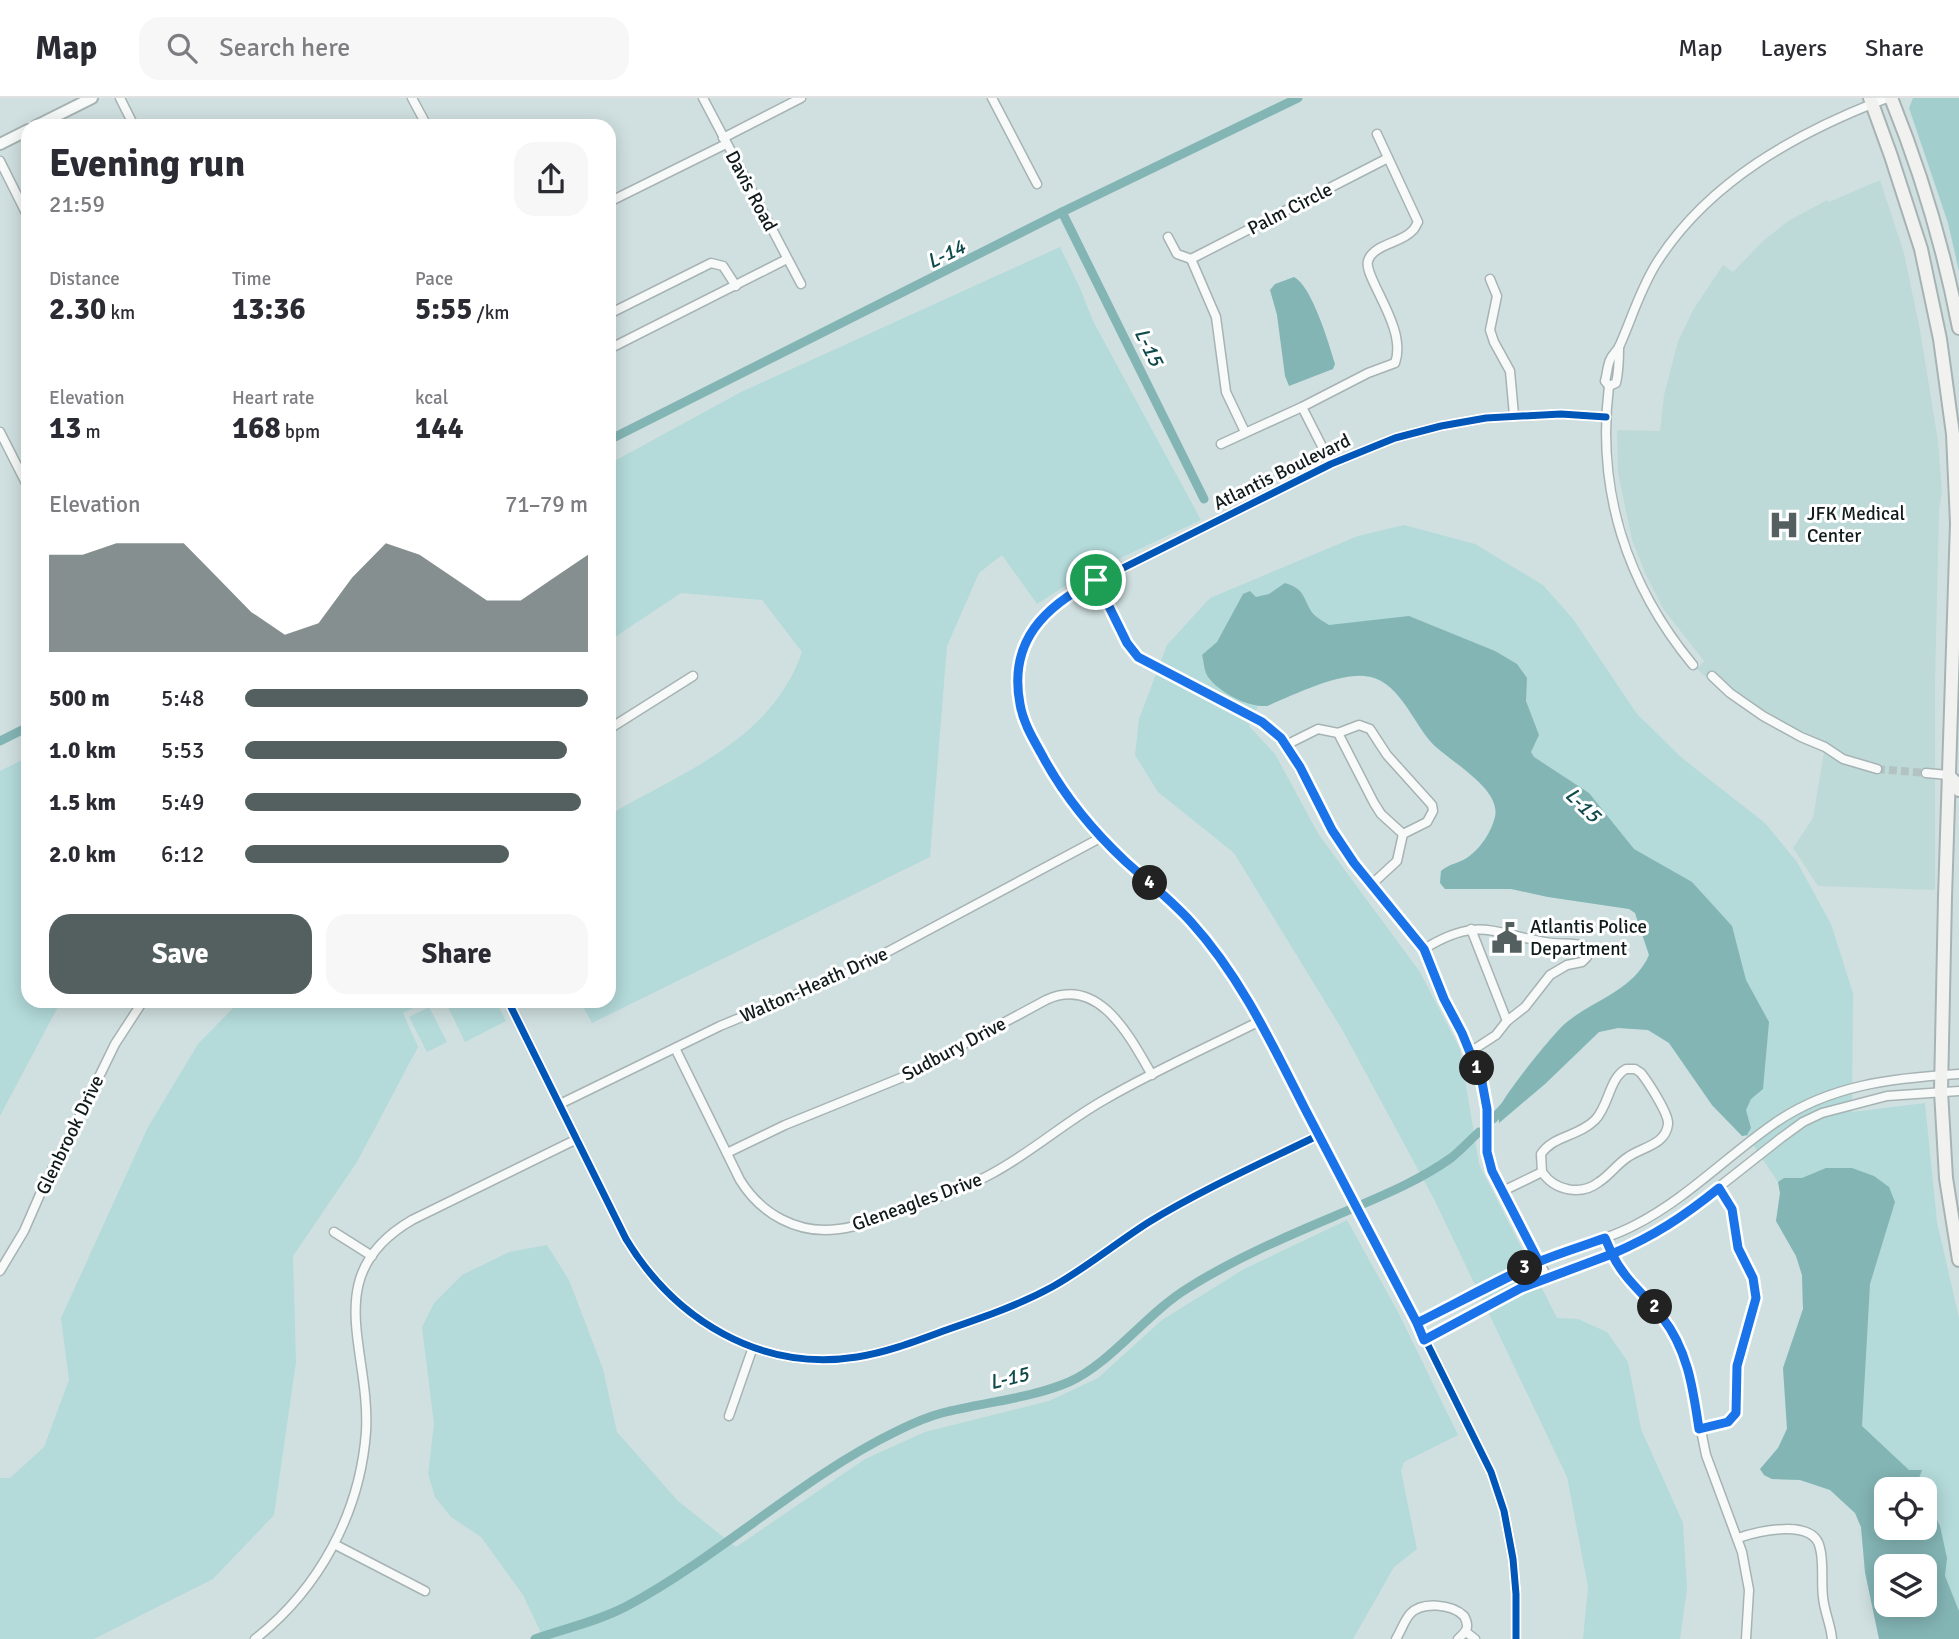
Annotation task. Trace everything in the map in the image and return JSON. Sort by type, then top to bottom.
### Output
[{"type":"main road","points":[[1889,98],[1938,235],[1959,328]]},
{"type":"main road","points":[[1871,101],[1921,249],[1946,376],[1952,434],[1957,523],[1941,1091],[1947,1178],[1959,1260]]},
{"type":"main road","points":[[1946,376],[1954,381],[1959,389]]},
{"type":"main road","points":[[1948,775],[1958,785],[1959,790]]},
{"type":"street","points":[[50,119],[92,98]]},
{"type":"street","points":[[120,98],[130,119]]},
{"type":"street","points":[[412,98],[422,119]]},
{"type":"street","name":"Davis Road","points":[[703,98],[801,284]]},
{"type":"street","points":[[616,198],[801,98]]},
{"type":"street","points":[[992,98],[1037,184]]},
{"type":"street","points":[[1693,665],[1654,612],[1642,590],[1623,542],[1611,492],[1605,441],[1606,417],[1609,386],[1616,383],[1620,366],[1619,347],[1641,292],[1657,264],[1700,208],[1739,174],[1764,157],[1871,101],[1889,98]]},
{"type":"street","points":[[0,144],[21,134]]},
{"type":"street","points":[[1221,444],[1368,373],[1395,363],[1399,353],[1388,310],[1368,270],[1367,261],[1372,254],[1411,233],[1418,222],[1377,134]]},
{"type":"street","name":"Palm Circle","points":[[1191,259],[1388,158]]},
{"type":"street","points":[[0,161],[21,203]]},
{"type":"street","points":[[1168,237],[1177,254],[1191,259],[1216,317],[1226,392],[1245,432]]},
{"type":"street","points":[[616,346],[788,259]]},
{"type":"street","points":[[616,311],[711,264],[723,266],[736,286]]},
{"type":"street","points":[[1490,279],[1497,296],[1490,330],[1493,342],[1510,370],[1514,415]]},
{"type":"street","points":[[1302,407],[1331,464]]},
{"type":"street","name":"Atlantis Boulevard","points":[[1102,837],[1061,786],[1030,732],[1019,698],[1020,662],[1034,628],[1050,609],[1073,592],[1096,580],[1366,449],[1455,423],[1514,415],[1606,417]]},
{"type":"street","points":[[0,432],[21,473]]},
{"type":"street","points":[[1096,580],[1127,643],[1138,657],[1262,722],[1286,745],[1332,830],[1354,863],[1424,949],[1444,999],[1470,1052],[1486,1096],[1488,1158],[1547,1277]]},
{"type":"street","points":[[616,725],[693,676]]},
{"type":"street","points":[[1712,676],[1763,716],[1843,759],[1877,769]]},
{"type":"street","points":[[1286,745],[1318,729],[1338,733],[1359,725],[1370,729],[1387,755],[1432,805],[1431,817],[1427,822],[1403,834]]},
{"type":"street","points":[[1338,733],[1381,814],[1403,834]]},
{"type":"street","points":[[1926,773],[1948,775]]},
{"type":"street","points":[[1372,884],[1397,861],[1403,834]]},
{"type":"street","points":[[1102,837],[1170,900],[1229,969],[1260,1021],[1417,1323],[1491,1472],[1508,1532],[1517,1594],[1516,1639]]},
{"type":"street","name":"Walton-Heath Drive","points":[[560,1104],[720,1026],[848,973],[1102,837]]},
{"type":"street","points":[[1424,949],[1450,934],[1483,928],[1551,943],[1578,944],[1584,946],[1587,951],[1587,957],[1582,962],[1567,965],[1550,975],[1525,1007],[1507,1021],[1496,1035],[1470,1052]]},
{"type":"street","points":[[1471,929],[1507,1021]]},
{"type":"street","name":"Sudbury Drive","points":[[727,1153],[786,1125],[892,1082],[1046,1000],[1064,994],[1082,995],[1104,1007],[1124,1031],[1152,1075]]},
{"type":"street","name":"Glenbrook Drive","points":[[0,1271],[24,1231],[44,1183],[115,1044],[138,1008]]},
{"type":"street","points":[[512,1008],[626,1239],[648,1273],[664,1291],[714,1329],[753,1347],[802,1358],[855,1357],[894,1349],[1023,1302],[1075,1274],[1172,1209],[1319,1135]]},
{"type":"street","name":"Gleneagles Drive","points":[[675,1048],[744,1186],[768,1211],[780,1219],[804,1228],[839,1229],[853,1227],[972,1184],[1015,1160],[1077,1116],[1260,1021]]},
{"type":"street","points":[[1635,1069],[1641,1073],[1667,1113],[1667,1131],[1659,1141],[1627,1157],[1601,1181],[1589,1188],[1562,1188],[1542,1172],[1540,1160],[1547,1145],[1577,1133],[1596,1119],[1620,1072],[1635,1069]]},
{"type":"street","points":[[1417,1323],[1539,1262],[1605,1238],[1666,1208],[1774,1123],[1819,1098],[1868,1083],[1959,1074]]},
{"type":"street","points":[[1424,1340],[1547,1277],[1612,1254],[1672,1224],[1803,1122],[1822,1113],[1887,1096],[1959,1091]]},
{"type":"street","points":[[257,1639],[303,1592],[334,1544],[351,1503],[363,1457],[366,1391],[354,1317],[357,1290],[372,1256],[389,1237],[412,1220],[577,1139]]},
{"type":"street","points":[[1503,1191],[1542,1172]]},
{"type":"street","points":[[1699,1429],[1728,1422],[1736,1413],[1737,1366],[1756,1298],[1753,1278],[1738,1248],[1732,1209],[1719,1188]]},
{"type":"street","points":[[334,1232],[372,1256]]},
{"type":"street","points":[[1605,1238],[1623,1275],[1664,1318],[1681,1347],[1691,1379],[1699,1429],[1714,1479],[1738,1538],[1749,1590],[1746,1639]]},
{"type":"street","points":[[729,1416],[753,1347]]},
{"type":"street","points":[[1738,1538],[1756,1532],[1797,1529],[1814,1535],[1820,1545],[1822,1596],[1832,1639]]},
{"type":"street","points":[[334,1544],[425,1591]]},
{"type":"street","points":[[1396,1639],[1409,1615],[1426,1606],[1460,1612],[1467,1621],[1466,1632],[1458,1639]]},
{"type":"street","points":[[1466,1632],[1475,1639]]},
{"type":"shaded area","points":[[1913,98],[1959,98],[1959,271],[1948,223],[1909,108]]},
{"type":"shaded area","name":"JFK Medical Center","points":[[1880,180],[1904,253],[1920,330],[1938,441],[1942,491],[1939,511],[1935,684],[1935,890],[1818,886],[1793,848],[1813,818],[1824,752],[1763,721],[1726,695],[1697,669],[1704,661],[1664,610],[1646,575],[1632,540],[1618,473],[1617,430],[1660,431],[1664,395],[1678,341],[1693,310],[1723,265],[1733,272],[1763,241],[1788,221],[1827,200],[1829,202]]},
{"type":"shaded area","points":[[1060,247],[1093,321],[1201,520],[1078,578],[1037,604],[1002,555],[979,573],[947,646],[930,857],[592,1023],[584,1008],[616,1008],[616,811],[695,768],[747,731],[769,709],[788,683],[802,652],[762,600],[681,593],[616,636],[616,460],[741,392]]},
{"type":"shaded area","points":[[1404,525],[1475,544],[1543,585],[1573,619],[1637,714],[1682,758],[1765,823],[1797,862],[1831,924],[1853,993],[1852,1112],[1925,1103],[1937,1222],[1959,1318],[1959,1639],[1879,1639],[1874,1617],[1937,1617],[1937,1554],[1874,1554],[1874,1615],[1865,1572],[1861,1527],[1855,1513],[1830,1490],[1800,1480],[1772,1479],[1760,1469],[1778,1448],[1787,1428],[1783,1368],[1803,1309],[1802,1275],[1796,1256],[1776,1221],[1780,1193],[1778,1182],[1747,1136],[1742,1136],[1712,1105],[1669,1043],[1648,1030],[1618,1028],[1599,1032],[1545,1084],[1499,1123],[1500,1107],[1504,1100],[1561,1028],[1578,1014],[1624,986],[1642,967],[1649,955],[1635,913],[1629,909],[1511,889],[1445,889],[1440,883],[1441,871],[1470,856],[1480,846],[1491,829],[1495,806],[1472,775],[1431,742],[1403,702],[1386,684],[1364,676],[1340,678],[1267,706],[1258,706],[1249,726],[1275,754],[1319,835],[1420,972],[1460,1049],[1479,1164],[1557,1318],[1578,1319],[1607,1332],[1628,1362],[1641,1429],[1683,1523],[1687,1589],[1680,1639],[1583,1639],[1588,1587],[1567,1477],[1434,1199],[1343,1031],[1234,853],[1158,792],[1135,755],[1139,719],[1167,645],[1210,598],[1358,536]]},
{"type":"shaded area","points":[[21,760],[21,1008],[57,1008],[0,1116],[0,771]]},
{"type":"shaded area","points":[[233,1008],[413,1008],[403,1013],[418,1047],[357,1162],[293,1256],[296,1362],[274,1515],[213,1579],[94,1639],[0,1639],[0,1478],[10,1478],[44,1447],[69,1380],[61,1318],[148,1127],[198,1044]]},
{"type":"shaded area","points":[[430,1008],[447,1042],[427,1052],[409,1017]]},
{"type":"shaded area","points":[[448,1008],[500,1008],[506,1021],[465,1042]]},
{"type":"shaded area","points":[[1347,1220],[1398,1312],[1458,1435],[1404,1462],[1401,1471],[1417,1549],[1394,1567],[1353,1639],[544,1639],[523,1595],[481,1537],[451,1517],[435,1497],[428,1474],[434,1424],[422,1327],[434,1303],[462,1275],[509,1252],[547,1245],[569,1280],[603,1369],[617,1432],[678,1501],[736,1547],[865,1459],[925,1432],[1049,1401],[1098,1378],[1162,1320],[1244,1269]]},
{"type":"water","points":[[1294,277],[1301,283],[1313,303],[1335,364],[1333,369],[1289,386],[1270,290],[1275,284]]},
{"type":"water","points":[[1285,583],[1299,590],[1313,613],[1329,625],[1409,616],[1495,651],[1517,664],[1527,678],[1526,701],[1539,735],[1531,752],[1534,757],[1589,793],[1634,849],[1692,882],[1732,926],[1746,980],[1769,1022],[1763,1089],[1751,1099],[1746,1110],[1751,1128],[1747,1135],[1742,1136],[1712,1105],[1669,1043],[1648,1030],[1618,1028],[1599,1032],[1545,1084],[1499,1123],[1500,1107],[1504,1100],[1561,1028],[1578,1014],[1624,986],[1642,967],[1649,955],[1635,913],[1629,909],[1511,889],[1445,889],[1440,883],[1441,871],[1470,856],[1480,846],[1493,823],[1495,806],[1472,775],[1431,742],[1403,702],[1386,684],[1364,676],[1340,678],[1267,706],[1259,706],[1227,693],[1213,683],[1207,675],[1202,655],[1217,642],[1243,594],[1250,591],[1256,597],[1269,594]]},
{"type":"water","points":[[1826,1168],[1852,1168],[1874,1176],[1889,1187],[1895,1202],[1870,1284],[1862,1426],[1909,1470],[1922,1470],[1920,1477],[1874,1477],[1874,1540],[1937,1540],[1937,1520],[1947,1558],[1945,1576],[1959,1611],[1959,1639],[1879,1639],[1874,1617],[1937,1617],[1937,1554],[1874,1554],[1874,1615],[1865,1572],[1861,1527],[1855,1513],[1830,1490],[1800,1480],[1772,1479],[1760,1469],[1778,1448],[1787,1429],[1783,1368],[1803,1309],[1802,1275],[1796,1256],[1776,1221],[1780,1193],[1778,1182],[1784,1178],[1802,1178]]},
{"type":"waterway","name":"L-14","points":[[616,436],[1062,212],[1298,98]]},
{"type":"waterway","name":"L-15","points":[[1062,212],[1204,499]]},
{"type":"waterway","name":"L-14","points":[[0,741],[21,730]]},
{"type":"waterway","name":"L-15","points":[[1493,1119],[1506,1105]]},
{"type":"waterway","name":"L-15","points":[[535,1639],[616,1611],[662,1586],[827,1471],[902,1428],[942,1413],[1054,1388],[1084,1374],[1188,1288],[1260,1249],[1424,1175],[1451,1158],[1479,1132]]},
{"type":"tunnel","points":[[1877,769],[1926,773]]},
{"type":"cycle path","points":[[1516,1639],[1513,1559],[1504,1511],[1491,1472],[1417,1323],[1245,994],[1220,957],[1191,922],[1124,860],[1079,812],[1039,753],[1026,722],[1020,690],[1022,659],[1035,628],[1061,599],[1331,464],[1395,438],[1486,418],[1561,414],[1606,417]]},
{"type":"cycle path","points":[[511,1008],[626,1239],[646,1268],[669,1294],[695,1316],[754,1348],[787,1356],[821,1360],[869,1355],[1014,1305],[1065,1280],[1169,1210],[1319,1135]]},
{"type":"place","name":"JFK Medical Center","points":[[1784,525]]},
{"type":"place","name":"Atlantis Police Department","points":[[1507,938]]},
{"type":"route","points":[[1096,580],[1061,599],[1040,620],[1027,641],[1018,676],[1024,719],[1045,761],[1078,809],[1124,859],[1191,922],[1229,969],[1260,1021],[1417,1323],[1467,1298],[1515,1273],[1560,1254],[1605,1238],[1612,1254],[1642,1241],[1672,1224],[1719,1188],[1730,1203],[1738,1248],[1751,1271],[1756,1298],[1737,1366],[1738,1407],[1728,1422],[1699,1429],[1691,1379],[1681,1347],[1664,1318],[1623,1275],[1612,1254],[1521,1288],[1424,1340],[1417,1323],[1515,1273],[1539,1262],[1492,1171],[1487,1152],[1486,1096],[1462,1033],[1444,999],[1424,949],[1354,863],[1332,830],[1300,767],[1281,738],[1262,722],[1138,657],[1127,643],[1096,580]]}]
